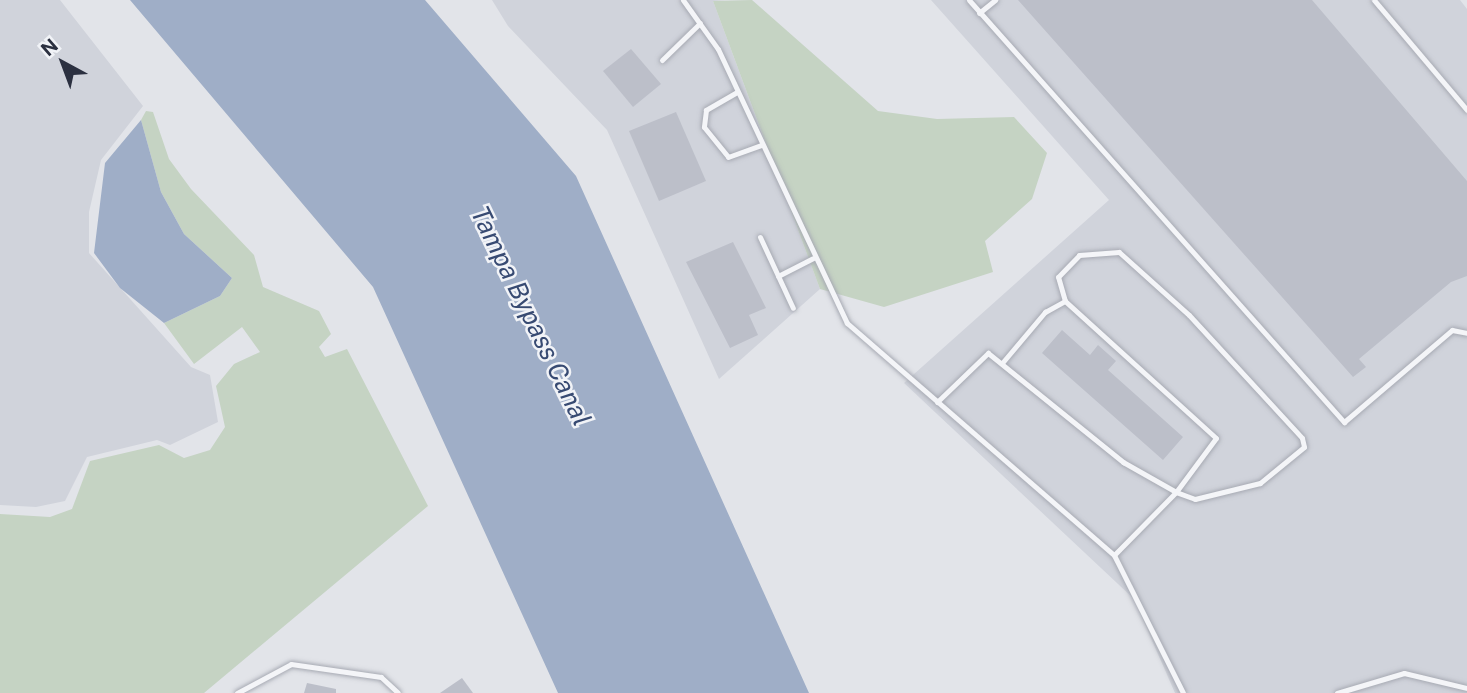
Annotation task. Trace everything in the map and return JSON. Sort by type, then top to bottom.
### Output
[{"type":"lane","points":[[683,0],[699,23],[737,92],[813,258],[847,323],[1114,555],[1183,693]]},
{"type":"lane","points":[[969,0],[1344,422],[1452,330],[1467,333]]},
{"type":"lane","points":[[979,13],[995,0]]},
{"type":"lane","points":[[1374,0],[1467,110]]},
{"type":"lane","points":[[662,60],[699,23]]},
{"type":"lane","points":[[737,92],[706,110],[704,127],[728,157],[761,145]]},
{"type":"lane","points":[[760,237],[793,308]]},
{"type":"lane","points":[[937,402],[988,353],[1123,462],[1176,492],[1195,499],[1260,483],[1304,447],[1303,438],[1189,315],[1119,252],[1079,255],[1058,277],[1065,301],[1216,438],[1176,492],[1114,555]]},
{"type":"lane","points":[[778,276],[813,258]]},
{"type":"lane","points":[[1002,363],[1045,312],[1065,301]]},
{"type":"lane","points":[[237,693],[291,664],[381,677],[398,693]]},
{"type":"lane","points":[[1337,693],[1404,673],[1467,688]]},
{"type":"shaded area","points":[[0,0],[60,0],[143,106],[101,160],[89,212],[89,253],[191,367],[210,375],[218,422],[170,445],[157,440],[87,457],[65,501],[36,507],[0,505]]},
{"type":"shaded area","points":[[492,0],[725,0],[713,1],[820,289],[719,379],[607,130],[508,26]]},
{"type":"shaded area","points":[[931,0],[1460,0],[1467,9],[1467,693],[1175,693],[1134,599],[904,383],[1109,200]]},
{"type":"green space","points":[[752,0],[878,111],[937,119],[1014,117],[1047,153],[1032,199],[985,241],[993,272],[884,307],[820,289],[713,1]]},
{"type":"green space","points":[[146,111],[153,112],[169,159],[191,189],[254,255],[263,287],[319,311],[331,334],[319,347],[325,357],[347,349],[428,506],[204,693],[0,693],[0,514],[50,517],[72,509],[90,461],[159,445],[184,458],[210,450],[225,427],[216,386],[234,364],[260,352],[242,327],[194,364],[164,323],[220,296],[232,278],[184,234],[161,192],[141,120]]},
{"type":"water","name":"Tampa Bypass Canal","points":[[130,0],[425,0],[576,176],[809,693],[558,693],[373,287]]},
{"type":"water","points":[[141,120],[161,192],[184,234],[232,278],[220,296],[164,323],[120,288],[94,253],[105,163]]},
{"type":"building","points":[[1018,0],[1312,0],[1467,181],[1467,276],[1451,282],[1359,359],[1366,367],[1353,377]]},
{"type":"building","points":[[631,49],[661,84],[633,107],[603,71]]},
{"type":"building","points":[[676,112],[706,181],[659,201],[629,131]]},
{"type":"building","points":[[733,242],[766,308],[749,315],[758,335],[730,348],[686,262]]},
{"type":"building","points":[[1062,330],[1090,355],[1098,345],[1116,361],[1108,370],[1183,437],[1163,460],[1042,353]]},
{"type":"building","points":[[462,678],[473,693],[440,693]]},
{"type":"building","points":[[307,683],[336,689],[336,693],[304,693]]}]
